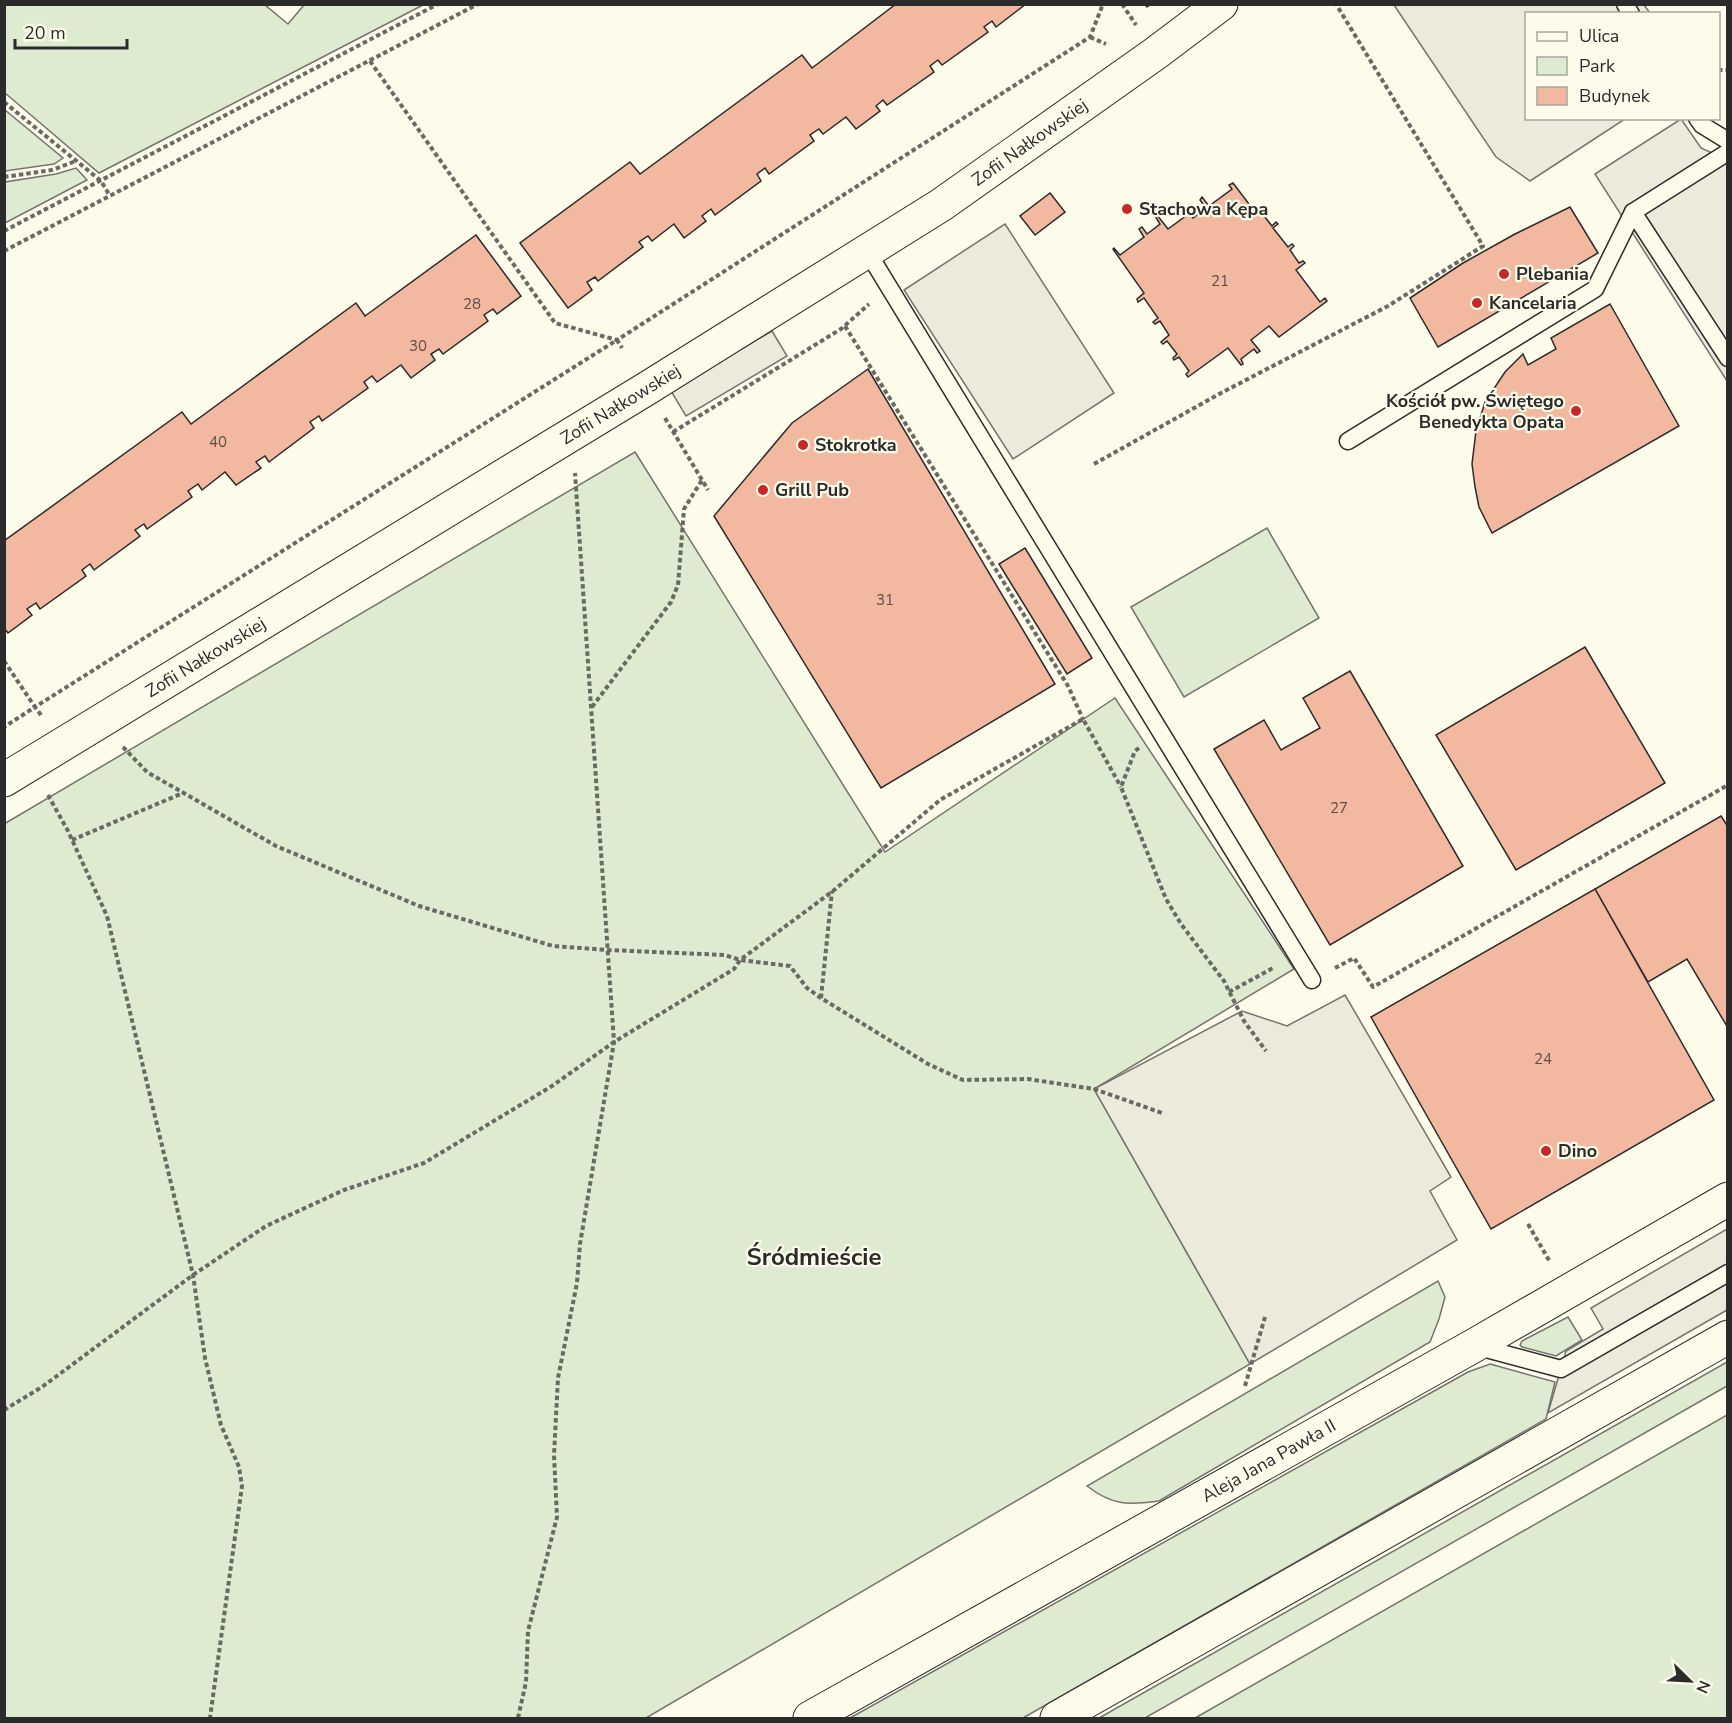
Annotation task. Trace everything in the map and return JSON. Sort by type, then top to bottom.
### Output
[{"type":"street","name":"Zofii Nałkowskiej","points":[[4,780],[646,389],[941,205],[1156,54],[1221,4]]},
{"type":"street","name":"Aleja Jana Pawła II","points":[[810,1719],[1475,1345],[1728,1199]]},
{"type":"street","points":[[1057,1719],[1728,1336]]},
{"type":"lane","points":[[1698,120],[1702,125],[1728,141]]},
{"type":"lane","points":[[1348,441],[1595,289],[1633,212],[1728,152]]},
{"type":"lane","points":[[1633,212],[1728,358]]},
{"type":"lane","points":[[867,251],[1312,980]]},
{"type":"lane","points":[[1475,1345],[1561,1369],[1728,1273]]},
{"type":"path","points":[[4,231],[438,4]]},
{"type":"path","points":[[4,251],[478,4]]},
{"type":"path","points":[[4,727],[617,340],[1090,37],[1103,4]]},
{"type":"path","points":[[1094,464],[1221,393],[1388,306],[1483,246],[1336,4]]},
{"type":"path","points":[[370,61],[555,323],[617,340],[622,348]]},
{"type":"path","points":[[4,102],[101,181],[110,196]]},
{"type":"path","points":[[4,177],[52,170],[76,161]]},
{"type":"path","points":[[845,326],[1068,686],[1083,720],[1121,787],[1167,899],[1180,924],[1224,981],[1244,1021],[1266,1051]]},
{"type":"path","points":[[663,416],[708,490]]},
{"type":"path","points":[[518,1719],[526,1683],[528,1631],[556,1517],[554,1455],[558,1378],[577,1283],[580,1244],[614,1042],[575,466]]},
{"type":"path","points":[[591,707],[671,602],[678,585],[684,509],[702,480]]},
{"type":"path","points":[[4,662],[35,706]]},
{"type":"path","points":[[4,1410],[42,1387],[193,1275],[266,1226],[344,1190],[424,1163],[552,1086],[614,1042],[734,969],[740,960],[832,891],[940,800],[1083,720]]},
{"type":"path","points":[[1121,787],[1135,751],[1160,729]]},
{"type":"path","points":[[119,743],[147,772],[276,846],[419,906],[553,946],[608,951],[725,955],[740,960],[790,966],[807,988],[821,998],[928,1064],[963,1080],[1028,1079],[1094,1089],[1162,1113]]},
{"type":"path","points":[[1312,980],[1354,958],[1373,987],[1728,785]]},
{"type":"path","points":[[45,790],[72,840],[107,916],[193,1275],[205,1358],[221,1425],[239,1467],[242,1486],[210,1719]]},
{"type":"path","points":[[72,840],[184,792]]},
{"type":"path","points":[[821,998],[832,891]]},
{"type":"path","points":[[1229,992],[1255,977]]},
{"type":"path","points":[[1245,1386],[1265,1317]]},
{"type":"green space","points":[[5,4],[265,5],[288,24],[304,5],[423,5],[99,173],[5,93]]},
{"type":"green space","points":[[5,110],[63,158],[54,164],[5,171]]},
{"type":"green space","points":[[76,168],[87,180],[5,223],[5,182],[56,174]]},
{"type":"green space","points":[[635,452],[885,852],[1115,698],[1294,969],[1094,1089],[1250,1364],[646,1718],[5,1718],[4,824]]},
{"type":"green space","points":[[1267,528],[1319,618],[1184,697],[1131,607]]},
{"type":"green space","points":[[1438,1281],[1445,1297],[1430,1342],[1159,1501],[1129,1503],[1113,1501],[1087,1486]]},
{"type":"green space","points":[[1568,1317],[1582,1340],[1556,1356],[1520,1345],[1522,1341]]},
{"type":"green space","points":[[1727,1362],[1727,1386],[1145,1718],[1099,1718]]},
{"type":"green space","points":[[1490,1364],[1555,1382],[1546,1419],[1023,1718],[850,1718],[1468,1372]]},
{"type":"green space","points":[[1727,1415],[1727,1718],[1195,1718]]},
{"type":"shaded area","points":[[1394,5],[1644,5],[1649,12],[1525,12],[1525,120],[1623,120],[1530,181],[1496,157]]},
{"type":"shaded area","points":[[1679,120],[1701,148],[1727,160],[1727,381],[1595,174]]},
{"type":"shaded area","points":[[1005,224],[1114,393],[1013,459],[904,290]]},
{"type":"shaded area","points":[[772,331],[787,356],[686,416],[671,391]]},
{"type":"shaded area","points":[[1345,995],[1451,1177],[1430,1191],[1457,1240],[1250,1364],[1094,1089],[1242,1011],[1287,1026]]},
{"type":"shaded area","points":[[1727,1229],[1727,1310],[1548,1413],[1566,1351],[1603,1329],[1591,1308]]},
{"type":"building","points":[[896,4],[1026,4],[996,27],[992,21],[984,27],[988,32],[942,65],[938,60],[930,66],[934,72],[887,105],[883,100],[876,106],[880,111],[856,129],[846,117],[823,134],[819,129],[810,135],[814,141],[769,174],[765,168],[757,174],[761,181],[715,215],[711,209],[702,216],[706,221],[684,238],[674,224],[652,241],[648,236],[639,242],[643,247],[598,281],[595,277],[587,282],[592,290],[568,308],[520,243],[630,162],[640,174],[802,55],[812,68]]},
{"type":"building","points":[[1233,183],[1255,212],[1264,205],[1265,208],[1261,212],[1272,226],[1276,222],[1278,224],[1273,228],[1288,247],[1292,244],[1294,246],[1290,250],[1299,263],[1303,261],[1305,263],[1296,270],[1320,302],[1325,298],[1327,301],[1279,337],[1269,326],[1251,340],[1260,351],[1257,353],[1254,349],[1241,359],[1243,364],[1241,365],[1228,348],[1188,377],[1186,374],[1189,371],[1179,357],[1174,360],[1177,354],[1167,341],[1163,344],[1161,342],[1169,335],[1160,321],[1155,324],[1153,322],[1158,318],[1144,298],[1138,302],[1137,299],[1144,293],[1113,249],[1120,255],[1144,237],[1139,229],[1142,227],[1147,234],[1160,224],[1155,216],[1157,215],[1168,229],[1187,215],[1184,211],[1186,209],[1193,218],[1206,208],[1200,200],[1202,197],[1209,206],[1232,189],[1229,185]]},
{"type":"building","points":[[1050,193],[1065,212],[1035,235],[1020,216]]},
{"type":"building","name":"Plebania","points":[[1570,207],[1598,253],[1438,347],[1410,298],[1463,263]]},
{"type":"building","points":[[476,235],[521,296],[497,314],[493,309],[484,315],[488,321],[443,354],[439,349],[431,354],[435,360],[411,378],[401,365],[377,382],[372,376],[364,382],[368,388],[322,421],[319,416],[310,422],[314,428],[269,462],[265,456],[256,462],[261,468],[236,485],[225,472],[202,490],[198,484],[188,491],[192,497],[147,529],[144,524],[135,530],[140,536],[94,570],[90,564],[82,570],[86,576],[40,609],[36,603],[27,609],[32,615],[8,633],[4,628],[4,541],[182,412],[191,424],[356,303],[365,316]]},
{"type":"building","name":"Kościół pw. Świętego Benedykta Opata","points":[[1610,304],[1679,426],[1492,533],[1479,507],[1472,464],[1476,431],[1485,402],[1505,372],[1523,354],[1528,365],[1556,349],[1551,338]]},
{"type":"building","points":[[868,369],[1055,684],[881,788],[714,516],[792,423]]},
{"type":"building","points":[[1025,548],[1092,658],[1067,674],[999,564]]},
{"type":"building","points":[[1585,647],[1665,783],[1516,870],[1436,735]]},
{"type":"building","points":[[1350,671],[1463,866],[1330,945],[1214,749],[1264,720],[1281,750],[1320,728],[1303,698]]},
{"type":"building","points":[[1721,816],[1728,827],[1728,1028],[1687,959],[1648,982],[1595,889]]},
{"type":"building","points":[[1595,889],[1714,1100],[1491,1229],[1371,1017]]},
{"type":"fence","points":[[1145,4],[1147,7],[1151,4]]},
{"type":"place","name":"Stachowa Kępa","points":[[1127,209]]},
{"type":"place","name":"Plebania","points":[[1504,274]]},
{"type":"place","name":"Kancelaria","points":[[1477,303]]},
{"type":"place","name":"Kościół pw. Świętego Benedykta Opata","points":[[1576,411]]},
{"type":"place","name":"Stokrotka","points":[[803,445]]},
{"type":"place","name":"Grill Pub","points":[[763,490]]},
{"type":"place","name":"Dino","points":[[1546,1151]]},
{"type":"district","name":"Śródmieście","points":[[814,1257]]}]
